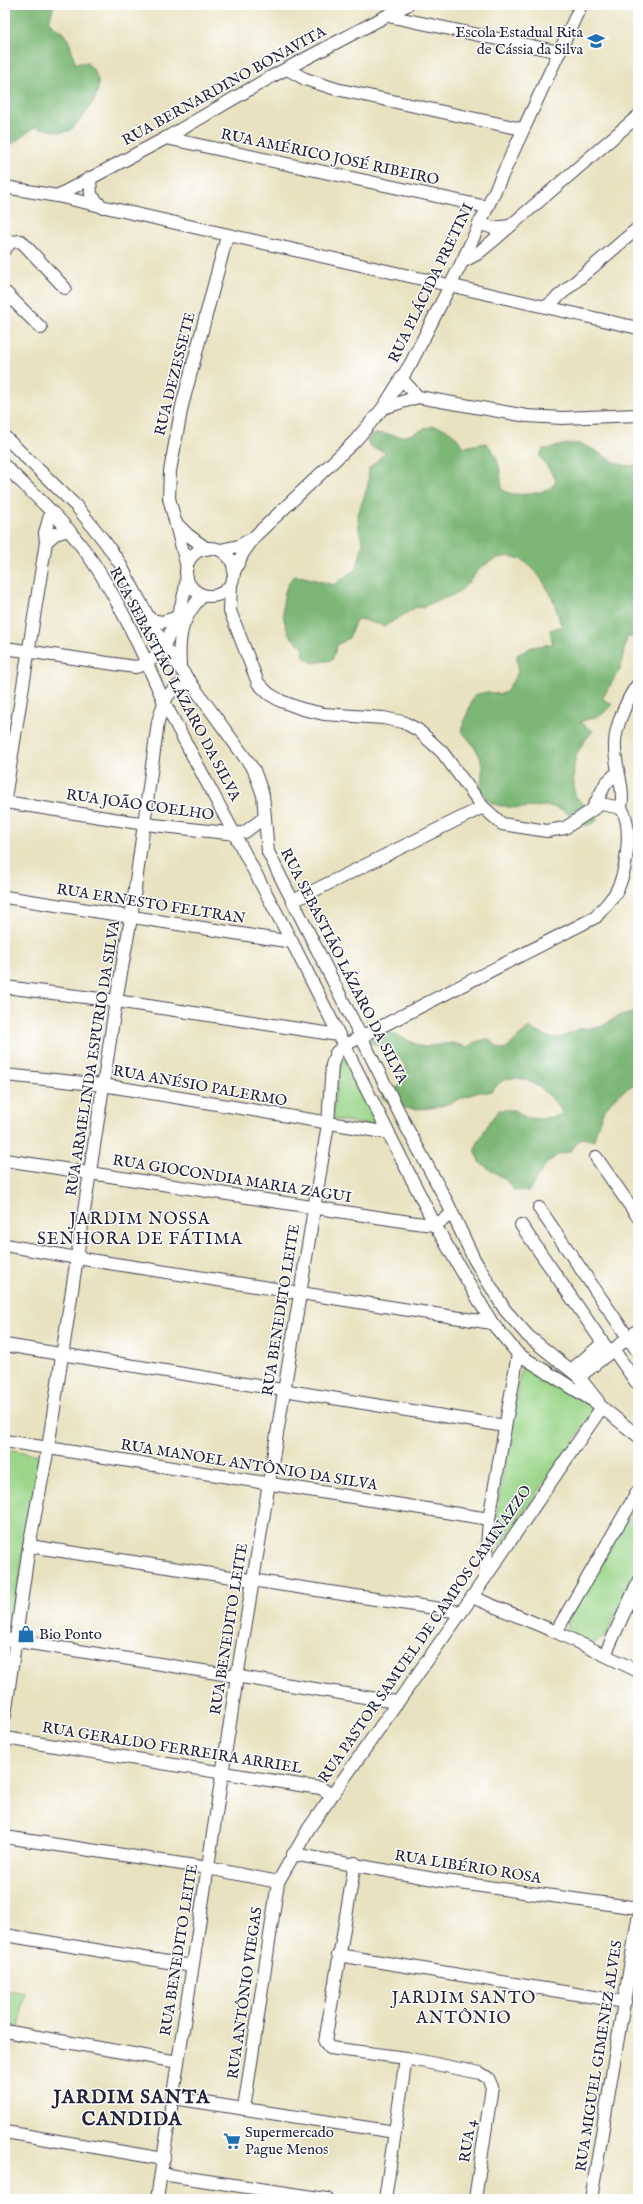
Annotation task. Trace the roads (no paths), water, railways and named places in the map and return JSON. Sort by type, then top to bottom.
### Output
[{"type":"street","name":"RUA BERNARDINO BONAVITA","points":[[57,196],[166,138],[287,69],[407,5]]},
{"type":"street","name":"RUA PLÁCIDA PRETINI","points":[[234,572],[243,553],[255,536],[355,441],[383,408],[411,363],[462,262],[522,129],[560,52],[581,5]]},
{"type":"street","points":[[388,16],[560,52]]},
{"type":"street","points":[[287,69],[305,79],[336,89],[522,129]]},
{"type":"street","points":[[462,262],[477,254],[638,116]]},
{"type":"street","name":"RUA AMÉRICO JOSÉ RIBEIRO","points":[[166,138],[487,207]]},
{"type":"street","points":[[90,178],[91,195],[102,207]]},
{"type":"street","points":[[5,187],[57,196],[227,236],[638,328]]},
{"type":"street","points":[[479,223],[493,228],[510,226]]},
{"type":"street","points":[[546,307],[638,228]]},
{"type":"street","name":"RUA DEZESSETE","points":[[187,572],[169,498],[170,471],[176,435],[227,236]]},
{"type":"street","points":[[5,249],[11,242],[21,241],[65,288]]},
{"type":"street","points":[[5,292],[41,328]]},
{"type":"street","points":[[401,378],[418,397]]},
{"type":"street","points":[[383,408],[418,397],[527,416],[562,418],[638,416]]},
{"type":"street","name":"RUA SEBASTIÃO LÁZARO DA SILVA","points":[[5,437],[77,507],[105,542],[119,562],[148,619],[164,646],[180,666],[254,770],[263,795],[268,852],[474,1259],[505,1310],[528,1336],[575,1373],[598,1405]]},
{"type":"street","name":"RUA SEBASTIÃO LÁZARO DA SILVA","points":[[5,466],[69,530],[102,576],[148,664],[164,702],[236,834],[292,942],[342,1044],[435,1225],[492,1323],[518,1354],[598,1405],[638,1436]]},
{"type":"street","points":[[5,798],[46,542],[45,533],[52,512]]},
{"type":"street","name":"RUA DEZESSETE","points":[[175,522],[188,536],[207,548]]},
{"type":"street","points":[[46,542],[55,534],[69,530]]},
{"type":"street","name":"RUA PLÁCIDA PRETINI","points":[[220,550],[239,546],[255,536]]},
{"type":"street","points":[[5,648],[135,667],[148,664],[164,646],[185,590],[187,572],[194,555],[207,548],[220,550],[230,559],[234,572],[231,584],[230,611],[258,683],[269,694],[281,701],[317,712],[383,718],[403,722],[418,730],[442,752],[483,807],[502,824],[547,831],[565,828],[601,804],[621,808],[626,814],[628,830],[622,878],[616,893],[596,917],[363,1039],[342,1044],[116,1001],[5,987]]},
{"type":"street","points":[[187,572],[193,588],[230,611]]},
{"type":"street","points":[[180,666],[178,647],[184,620],[194,605],[206,596],[222,593],[231,584]]},
{"type":"street","points":[[148,619],[162,622],[175,618]]},
{"type":"street","points":[[164,702],[174,688],[190,681]]},
{"type":"street","points":[[621,808],[624,794],[618,772],[614,746],[620,720],[638,684]]},
{"type":"street","name":"RUA ARMELINDA ESPURIO DA SILVA","points":[[5,1715],[10,1640],[48,1448],[116,1001],[132,918],[158,722],[164,702]]},
{"type":"street","points":[[157,737],[164,730],[179,728]]},
{"type":"street","points":[[593,808],[606,783],[618,772]]},
{"type":"street","name":"RUA JOÃO COELHO","points":[[5,802],[145,824],[236,834]]},
{"type":"street","points":[[293,901],[483,807]]},
{"type":"street","points":[[236,834],[245,832],[265,816]]},
{"type":"street","name":"RUA ERNESTO FELTRAN","points":[[5,897],[292,942]]},
{"type":"street","name":"RUA BENEDITO LEITE","points":[[158,2199],[174,2098],[192,1966],[237,1677],[328,1124],[332,1065],[336,1053],[342,1044]]},
{"type":"street","name":"RUA ANÉSIO PALERMO","points":[[5,1075],[104,1085],[328,1124],[389,1133]]},
{"type":"street","points":[[596,1157],[638,1217]]},
{"type":"street","name":"RUA GIOCONDIA MARIA ZAGUI","points":[[5,1160],[314,1209],[435,1225]]},
{"type":"street","points":[[539,1208],[638,1352]]},
{"type":"street","points":[[435,1225],[452,1214]]},
{"type":"street","points":[[521,1225],[609,1348],[636,1382]]},
{"type":"street","points":[[5,1245],[300,1294],[492,1323]]},
{"type":"street","points":[[575,1373],[609,1348],[638,1330]]},
{"type":"street","points":[[5,1345],[506,1426]]},
{"type":"street","points":[[485,1576],[489,1519],[518,1354]]},
{"type":"street","name":"RUA PASTOR SAMUEL DE CAMPOS CAMINAZZO","points":[[278,1882],[293,1854],[332,1795],[396,1702],[472,1597],[598,1405]]},
{"type":"street","name":"RUA MANOEL ANTÔNIO DA SILVA","points":[[5,1441],[269,1485],[489,1519]]},
{"type":"street","points":[[556,1632],[638,1492]]},
{"type":"street","points":[[29,1546],[460,1612]]},
{"type":"street","points":[[605,1655],[638,1582]]},
{"type":"street","points":[[472,1597],[556,1632],[638,1671]]},
{"type":"street","points":[[10,1640],[396,1702]]},
{"type":"street","name":"RUA GERALDO FERREIRA ARRIEL","points":[[5,1738],[321,1788],[332,1795]]},
{"type":"street","points":[[5,1836],[208,1868],[278,1882]]},
{"type":"street","name":"RUA LIBÉRIO ROSA","points":[[293,1854],[444,1881],[638,1908]]},
{"type":"street","points":[[355,1864],[338,1955],[325,2042],[330,2048],[406,2058],[385,2199]]},
{"type":"street","name":"RUA ANTÔNIO VIEGAS","points":[[244,2109],[278,1882]]},
{"type":"street","name":"RUA MIGUEL GIMENEZ ALVES","points":[[591,2199],[638,1919]]},
{"type":"street","points":[[5,1935],[192,1966]]},
{"type":"street","points":[[338,1955],[625,2002]]},
{"type":"street","points":[[5,2031],[178,2062]]},
{"type":"street","name":"RUA 4","points":[[406,2058],[480,2073],[488,2078],[492,2087],[475,2199]]},
{"type":"street","points":[[174,2098],[395,2132]]},
{"type":"street","points":[[5,2132],[164,2159]]},
{"type":"street","points":[[162,2174],[327,2199]]},
{"type":"place","name":"Escola Estadual Rita de Cássia da Silva","points":[[596,41]]},
{"type":"place","name":"Bio Ponto","points":[[26,1634]]},
{"type":"place","name":"Supermercado Pague Menos","points":[[232,2141]]},
{"type":"district","name":"JARDIM NOSSA SENHORA DE FÁTIMA","points":[[140,1229]]},
{"type":"district","name":"JARDIM SANTO ANTÔNIO","points":[[464,2008]]},
{"type":"district","name":"JARDIM SANTA CANDIDA","points":[[132,2109]]}]
